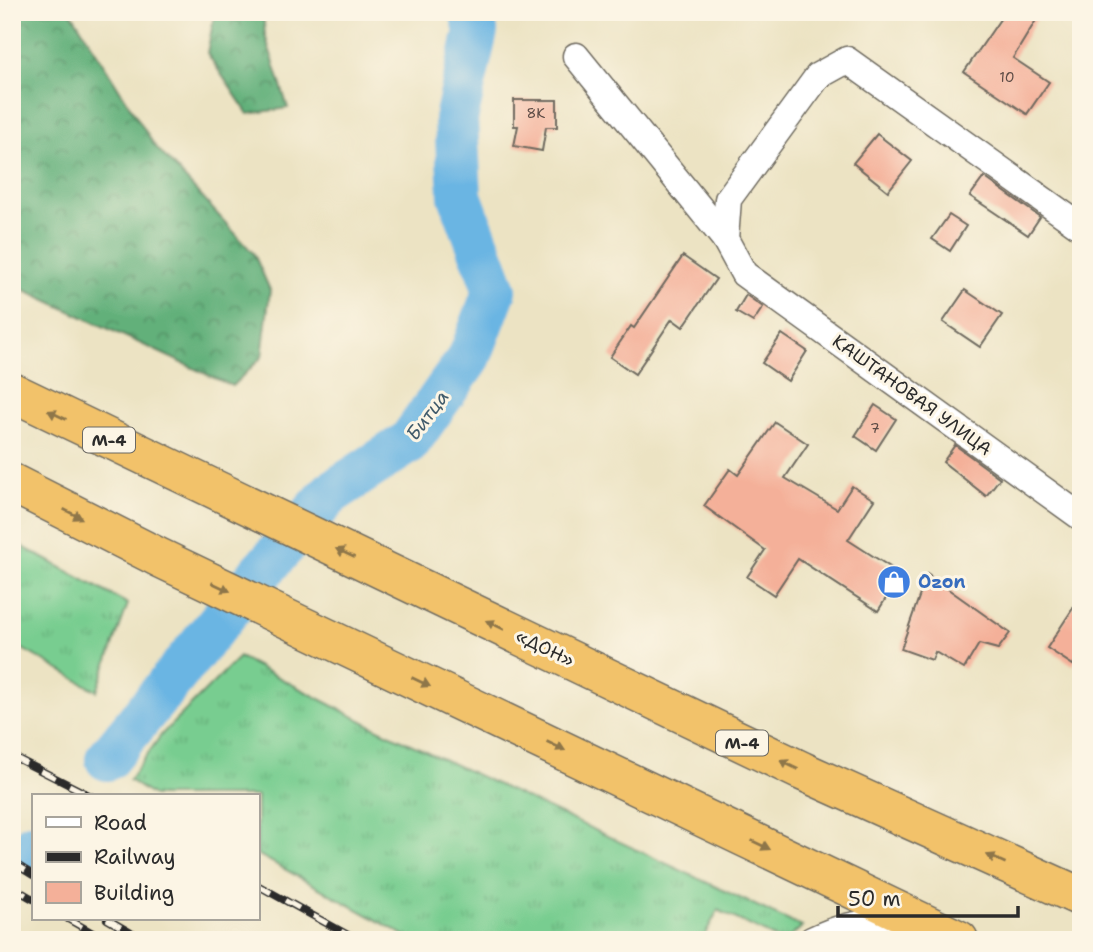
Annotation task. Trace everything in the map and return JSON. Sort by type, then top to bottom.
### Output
[{"type":"highway","name":"«ДОН»","points":[[12,392],[802,772],[1081,897]]},
{"type":"highway","points":[[12,483],[160,558],[959,940]]},
{"type":"street","points":[[576,57],[725,239]]},
{"type":"street","points":[[725,239],[728,199],[818,76],[847,60],[1081,227]]},
{"type":"street","name":"КАШТАНОВАЯ УЛИЦА","points":[[725,239],[744,274],[1081,517]]},
{"type":"street","points":[[811,940],[853,925],[889,922],[959,940]]},
{"type":"green space","points":[[12,12],[70,12],[73,15],[154,145],[254,254],[270,290],[262,357],[232,386],[12,284]]},
{"type":"green space","points":[[215,12],[263,12],[265,35],[288,108],[248,114],[207,53]]},
{"type":"green space","points":[[12,541],[128,604],[97,691],[12,643]]},
{"type":"green space","points":[[239,657],[374,727],[802,927],[786,940],[780,940],[718,910],[702,940],[413,940],[259,855],[259,794],[150,794],[129,780],[162,734]]},
{"type":"building","points":[[1005,12],[1041,12],[1013,58],[1049,82],[1027,114],[964,72]]},
{"type":"building","points":[[514,100],[557,100],[557,127],[546,127],[542,151],[514,146],[518,126],[514,126]]},
{"type":"building","points":[[877,134],[912,161],[888,191],[853,163]]},
{"type":"building","points":[[984,177],[1040,217],[1028,235],[970,196]]},
{"type":"building","points":[[949,215],[966,226],[950,251],[932,239]]},
{"type":"building","points":[[683,256],[716,279],[683,327],[672,319],[635,374],[610,357],[631,326],[634,328]]},
{"type":"building","points":[[965,290],[1002,315],[980,347],[943,322]]},
{"type":"building","points":[[746,295],[763,307],[753,322],[736,312]]},
{"type":"building","points":[[782,334],[807,351],[788,381],[762,363]]},
{"type":"building","points":[[875,405],[896,419],[876,450],[855,436]]},
{"type":"building","points":[[775,422],[808,444],[785,478],[837,509],[852,486],[874,500],[848,540],[901,574],[878,611],[798,559],[774,595],[747,577],[765,550],[704,506],[730,469],[738,475]]},
{"type":"building","points":[[955,445],[1000,478],[986,496],[943,462]]},
{"type":"building","points":[[927,574],[1010,633],[998,649],[979,644],[964,669],[935,652],[932,660],[901,649]]},
{"type":"building","points":[[1081,596],[1081,653],[1073,665],[1047,648]]},
{"type":"waterway","name":"Битца","points":[[107,759],[239,597],[331,493],[409,442],[470,356],[495,290],[460,196],[456,119],[476,31],[471,12]]},
{"type":"waterway","name":"Битца","points":[[29,850],[32,846]]},
{"type":"railway","points":[[12,756],[87,794]]},
{"type":"railway","points":[[12,862],[32,874]]},
{"type":"railway","points":[[259,886],[357,940]]},
{"type":"railway","points":[[12,887],[32,898]]},
{"type":"railway","points":[[70,920],[105,940]]},
{"type":"railway","points":[[109,920],[143,940]]},
{"type":"place","name":"Ozon","points":[[894,582]]}]
